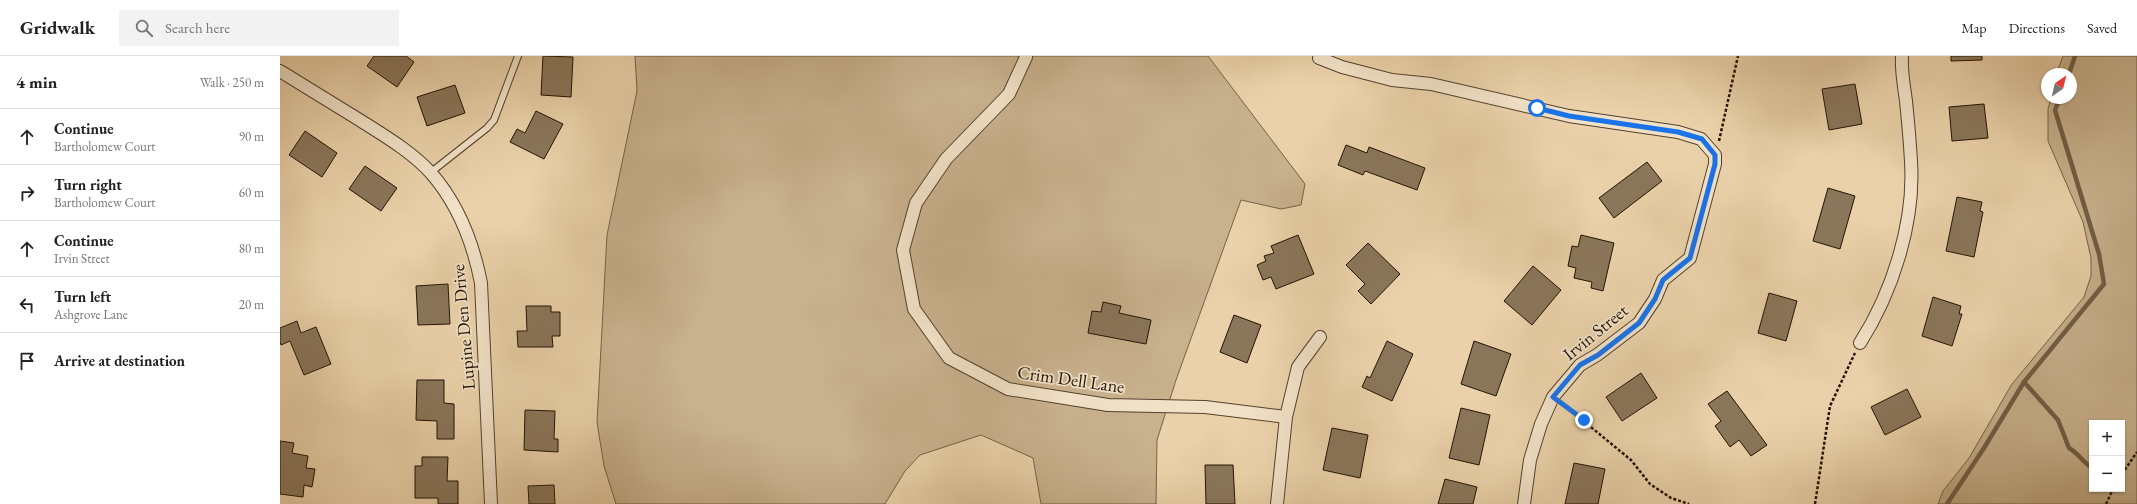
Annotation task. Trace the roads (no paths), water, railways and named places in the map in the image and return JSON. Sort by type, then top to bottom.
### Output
[{"type":"street","points":[[1860,344],[1874,320],[1898,259],[1911,194],[1911,164],[1902,56]]},
{"type":"street","name":"Crim Dell Lane","points":[[1026,57],[1009,94],[946,159],[916,203],[903,250],[914,310],[949,358],[1008,389],[1108,405],[1205,407],[1286,417]]},
{"type":"street","name":"Irvin Street","points":[[1319,58],[1342,67],[1392,80],[1432,84],[1569,116],[1678,132],[1702,139],[1715,155],[1715,164],[1690,258],[1663,280],[1655,299],[1639,323],[1598,355],[1580,365],[1553,397],[1541,424],[1530,460],[1524,504]]},
{"type":"street","name":"Lupine Den Drive","points":[[280,71],[386,136],[414,157],[430,172],[456,209],[468,232],[476,258],[481,283],[491,504]]},
{"type":"street","points":[[1277,504],[1286,417],[1298,367],[1320,337]]},
{"type":"lane","points":[[430,172],[487,128],[494,120],[518,56]]},
{"type":"waterway","points":[[2071,68],[2075,56]]},
{"type":"waterway","points":[[1947,504],[1984,448],[2024,382],[2104,284],[2099,254],[2055,110],[2058,104]]},
{"type":"waterway","points":[[2024,382],[2058,420],[2069,448],[2089,466]]}]
